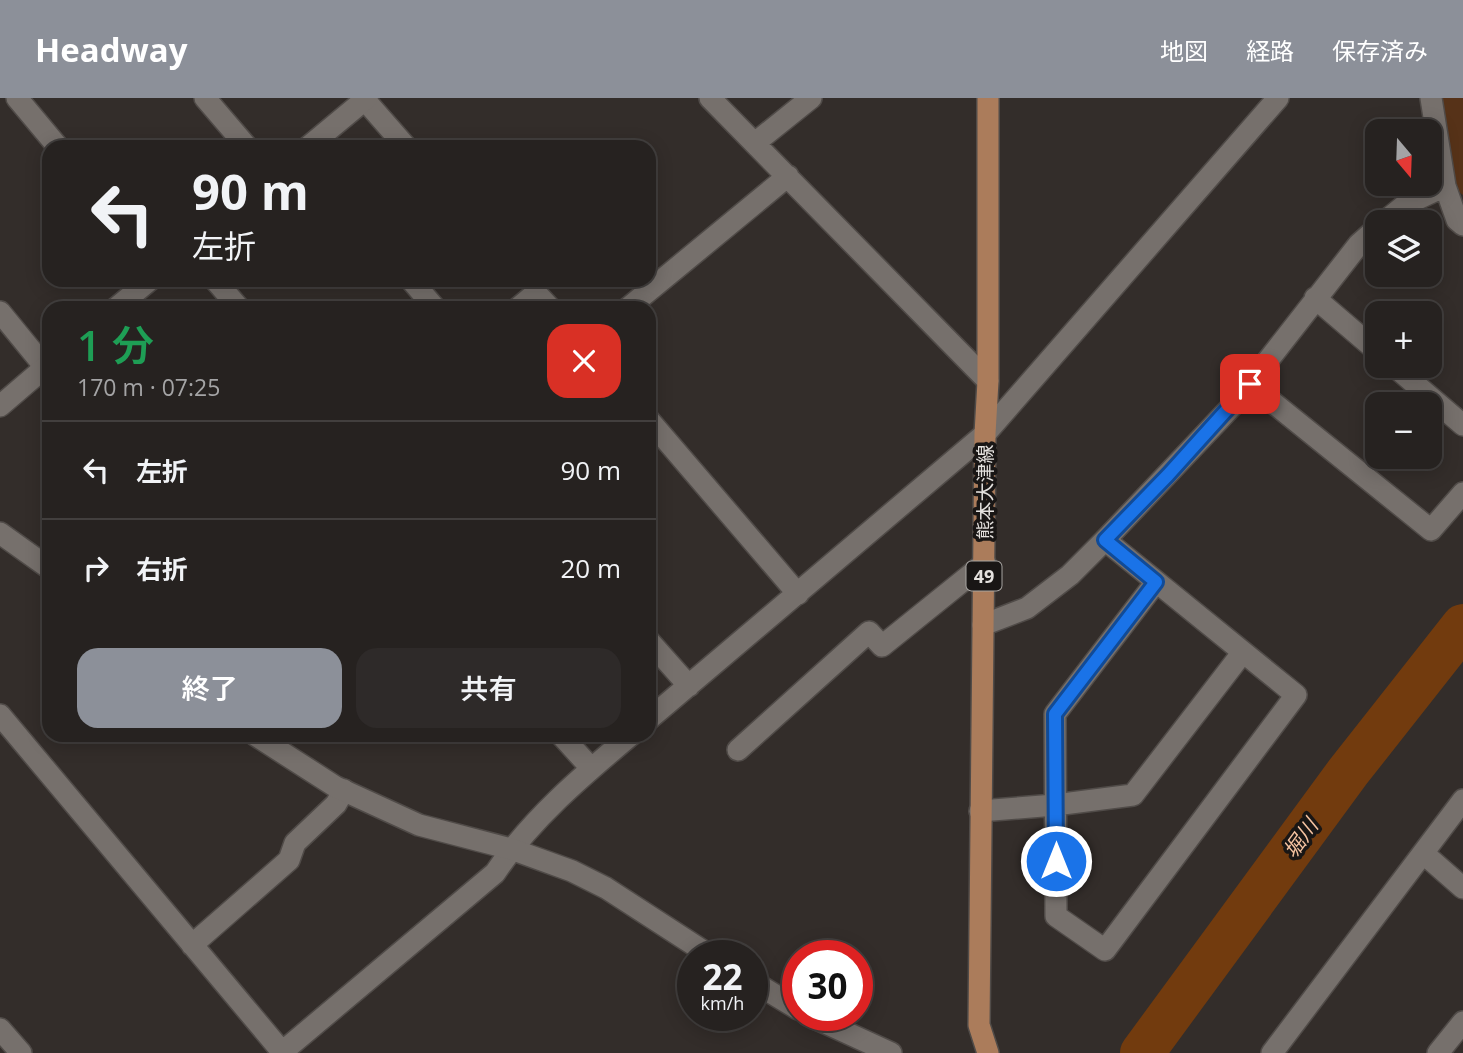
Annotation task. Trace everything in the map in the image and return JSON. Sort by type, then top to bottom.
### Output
[{"type":"main road","name":"熊本大津線","points":[[988,98],[988,381],[985,434],[979,1025],[988,1053]]},
{"type":"street","points":[[17,98],[52,140]]},
{"type":"street","points":[[205,98],[241,140]]},
{"type":"street","points":[[710,98],[988,381]]},
{"type":"street","points":[[755,144],[811,98]]},
{"type":"street","points":[[656,713],[985,434],[1278,98]]},
{"type":"street","points":[[1431,98],[1445,186],[1457,220],[1463,225]]},
{"type":"street","points":[[316,140],[366,99],[400,140]]},
{"type":"street","points":[[656,285],[788,176]]},
{"type":"street","points":[[1399,210],[1445,186]]},
{"type":"street","points":[[983,625],[1027,608],[1070,575],[1105,540],[1250,384],[1315,298],[1365,239]]},
{"type":"street","points":[[124,301],[142,287]]},
{"type":"street","points":[[221,287],[233,301]]},
{"type":"street","points":[[417,287],[429,301]]},
{"type":"street","points":[[636,301],[653,287]]},
{"type":"street","points":[[526,301],[536,293],[543,301]]},
{"type":"street","points":[[1315,298],[1365,341]]},
{"type":"street","points":[[0,312],[42,359]]},
{"type":"street","points":[[0,407],[42,369]]},
{"type":"street","points":[[1408,378],[1463,425]]},
{"type":"street","points":[[1250,384],[1431,530],[1463,493]]},
{"type":"street","points":[[656,428],[798,594]]},
{"type":"street","points":[[0,533],[42,563]]},
{"type":"street","points":[[1105,540],[1296,695],[1105,950],[1056,916],[1055,714],[1156,582]]},
{"type":"street","points":[[738,750],[869,632],[881,646],[985,563]]},
{"type":"street","points":[[656,648],[689,686]]},
{"type":"street","points":[[980,811],[1133,795],[1243,652]]},
{"type":"street","points":[[0,715],[282,1053],[495,873],[510,849],[591,768],[623,742]]},
{"type":"street","points":[[265,742],[344,790],[419,825],[510,849],[572,871],[606,888],[686,940]]},
{"type":"street","points":[[567,742],[591,768]]},
{"type":"street","points":[[192,945],[289,860],[295,843],[336,804],[344,790]]},
{"type":"street","points":[[1272,1053],[1463,800]]},
{"type":"street","points":[[1423,853],[1463,888]]},
{"type":"street","points":[[1438,1053],[1463,1022]]},
{"type":"street","points":[[0,1029],[21,1053]]},
{"type":"street","points":[[843,1031],[891,1053]]},
{"type":"shaded area","points":[[1435,98],[1463,98],[1463,195],[1449,184],[1442,141],[1442,119],[1438,119]]},
{"type":"waterway","name":"堀川","points":[[1142,1053],[1348,772],[1463,626]]},
{"type":"route","points":[[1056,861],[1055,714],[1156,582],[1105,540],[1250,384]]}]
